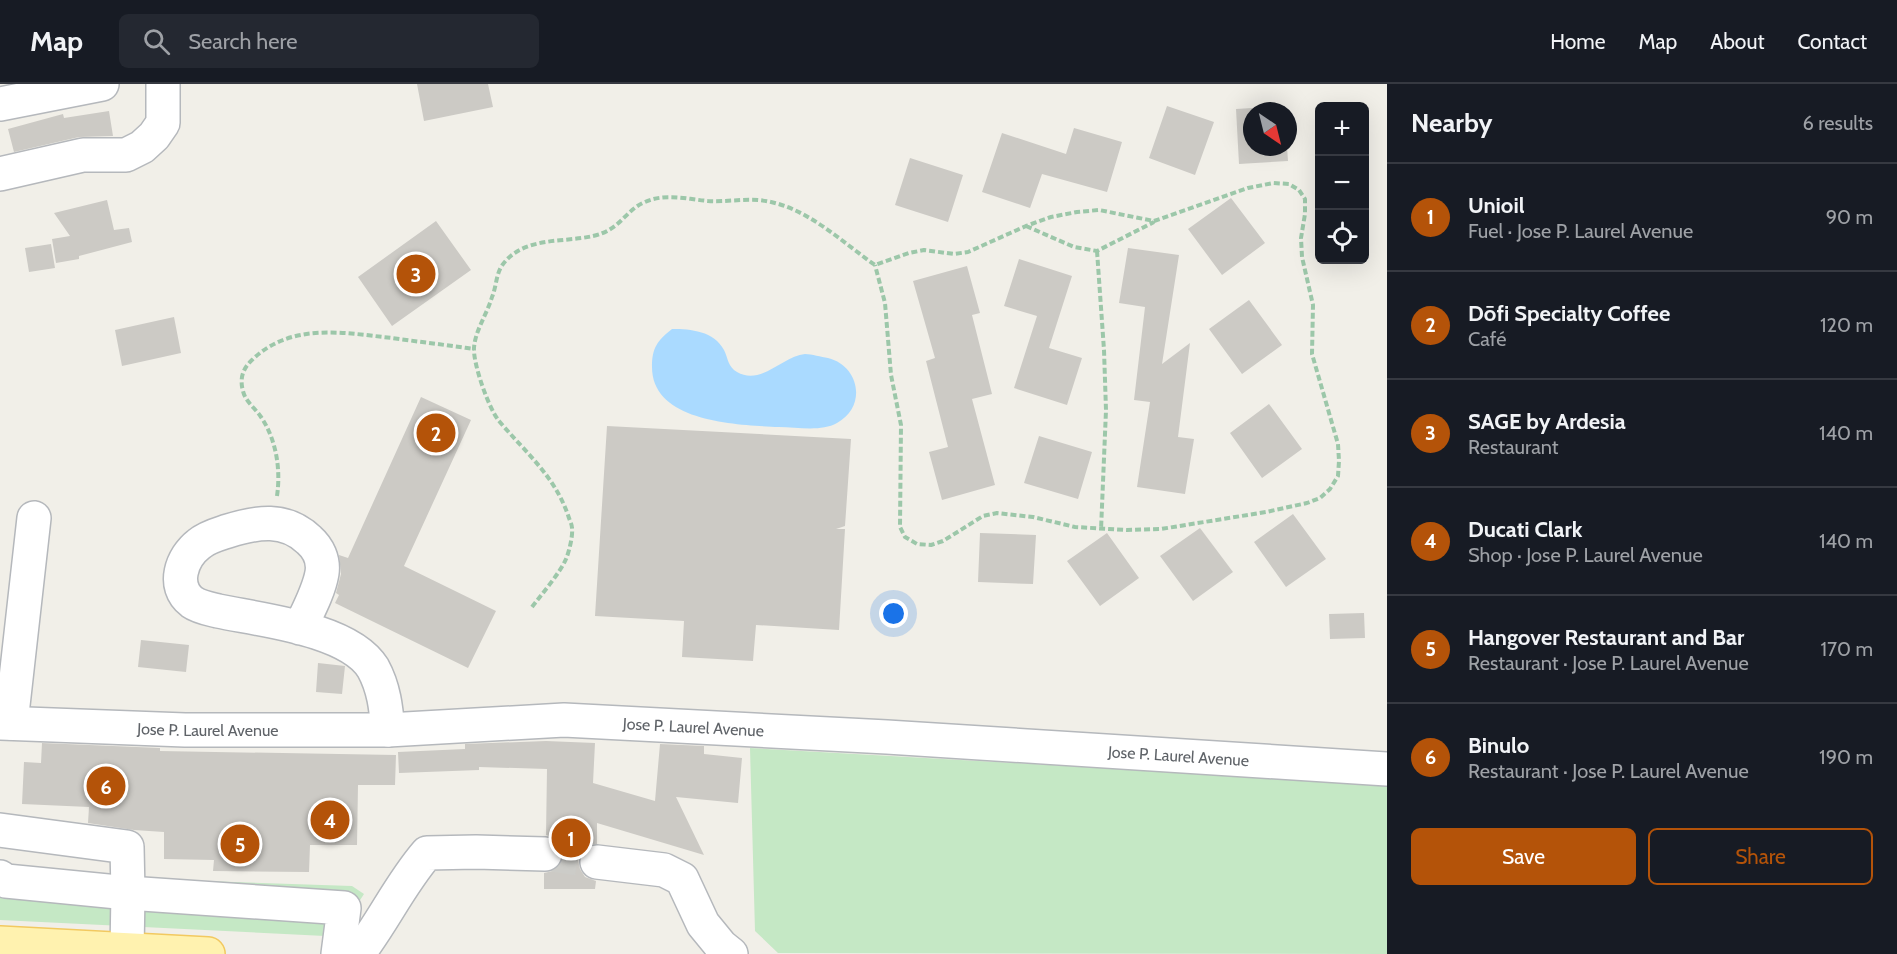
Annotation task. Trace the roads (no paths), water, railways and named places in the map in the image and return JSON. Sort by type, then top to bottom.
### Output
[{"type":"main road","points":[[0,943],[208,954]]},
{"type":"street","points":[[0,104],[102,84]]},
{"type":"street","points":[[0,174],[83,155],[126,155],[142,147],[163,123],[163,84]]},
{"type":"street","points":[[5,723],[34,518]]},
{"type":"street","points":[[300,628],[318,585],[322,563],[314,545],[304,535],[289,526],[269,522],[244,526],[201,541],[190,551],[181,567],[180,581],[184,594],[193,603],[209,609],[300,628],[346,643],[360,654],[372,667],[379,681],[385,702],[388,730]]},
{"type":"street","name":"Jose P. Laurel Avenue","points":[[5,723],[185,730],[388,730],[564,720],[898,737],[1387,769]]},
{"type":"street","points":[[0,830],[126,847],[127,950]]},
{"type":"street","points":[[358,954],[379,927],[412,871],[427,853],[545,854]]},
{"type":"street","points":[[597,862],[664,870],[682,879],[703,924],[721,946],[731,954]]},
{"type":"street","points":[[0,878],[6,881],[128,893],[344,908],[338,954]]},
{"type":"water","points":[[672,329],[701,332],[708,335],[720,344],[732,368],[746,375],[763,373],[805,354],[839,362],[853,378],[856,398],[853,407],[847,416],[831,426],[809,428],[742,425],[700,417],[682,410],[666,400],[656,386],[652,367],[656,345]]},
{"type":"tunnel","points":[[545,854],[597,862]]},
{"type":"place","name":"SAGE by Ardesia","points":[[416,274]]},
{"type":"place","name":"Dōfi Specialty Coffee","points":[[436,433]]},
{"type":"place","name":"Binulo","points":[[106,786]]},
{"type":"place","name":"Ducati Clark","points":[[330,820]]},
{"type":"place","name":"Unioil","points":[[571,838]]},
{"type":"place","name":"Hangover Restaurant and Bar","points":[[240,844]]}]
